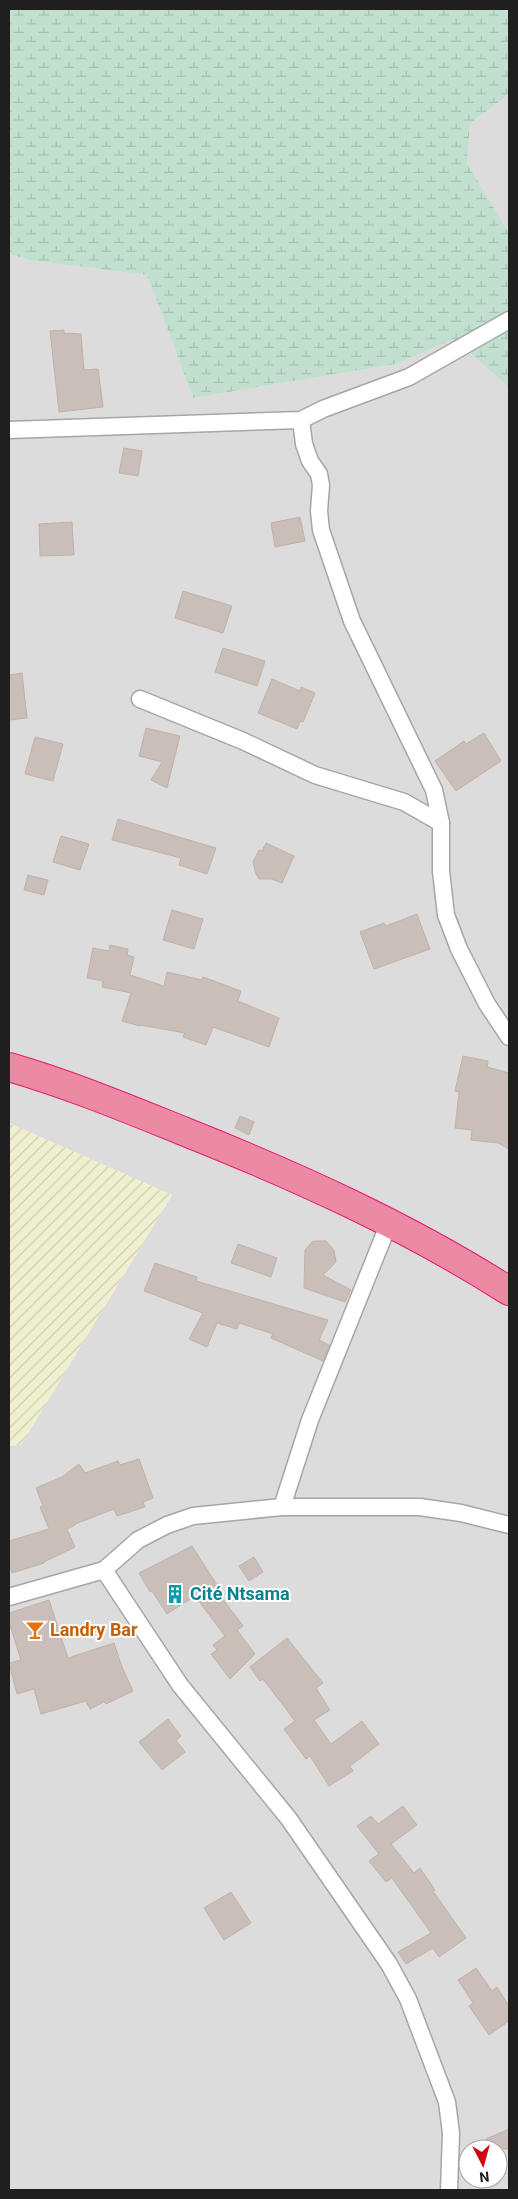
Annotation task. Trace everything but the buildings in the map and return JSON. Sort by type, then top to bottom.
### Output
[{"type":"highway","points":[[9,1067],[119,1105],[221,1146],[321,1190],[444,1250],[509,1291]]},
{"type":"street","points":[[9,430],[301,420],[323,409],[409,377],[509,320]]},
{"type":"street","points":[[301,420],[304,444],[310,461],[319,474],[321,486],[319,511],[321,530],[352,622],[434,790],[441,823],[441,870],[446,915],[459,949],[487,1004],[509,1037]]},
{"type":"street","points":[[140,699],[243,741],[315,775],[404,802],[441,823]]},
{"type":"street","points":[[282,1507],[310,1420],[389,1222]]},
{"type":"street","points":[[9,1598],[104,1570],[138,1540],[167,1525],[193,1516],[282,1507],[420,1507],[461,1513],[509,1525]]},
{"type":"street","points":[[104,1570],[180,1685],[289,1819],[389,1964],[408,1998],[447,2102],[451,2132],[449,2190]]},
{"type":"shaded area","points":[[509,94],[509,233],[467,163],[470,124]]},
{"type":"shaded area","points":[[9,254],[29,260],[147,275],[193,398],[396,364],[454,339],[507,386],[509,391],[509,2190],[9,2190],[9,1446],[21,1445],[172,1195],[9,1123]]},
{"type":"green space","points":[[9,9],[509,9],[509,94],[470,124],[467,163],[509,233],[509,391],[507,386],[454,339],[396,364],[193,398],[147,275],[29,260],[9,254]]},
{"type":"green space","points":[[9,1123],[172,1195],[21,1445],[9,1446]]},
{"type":"place","name":"Cité Ntsama","points":[[175,1594]]},
{"type":"place","name":"Landry Bar","points":[[35,1630]]}]
